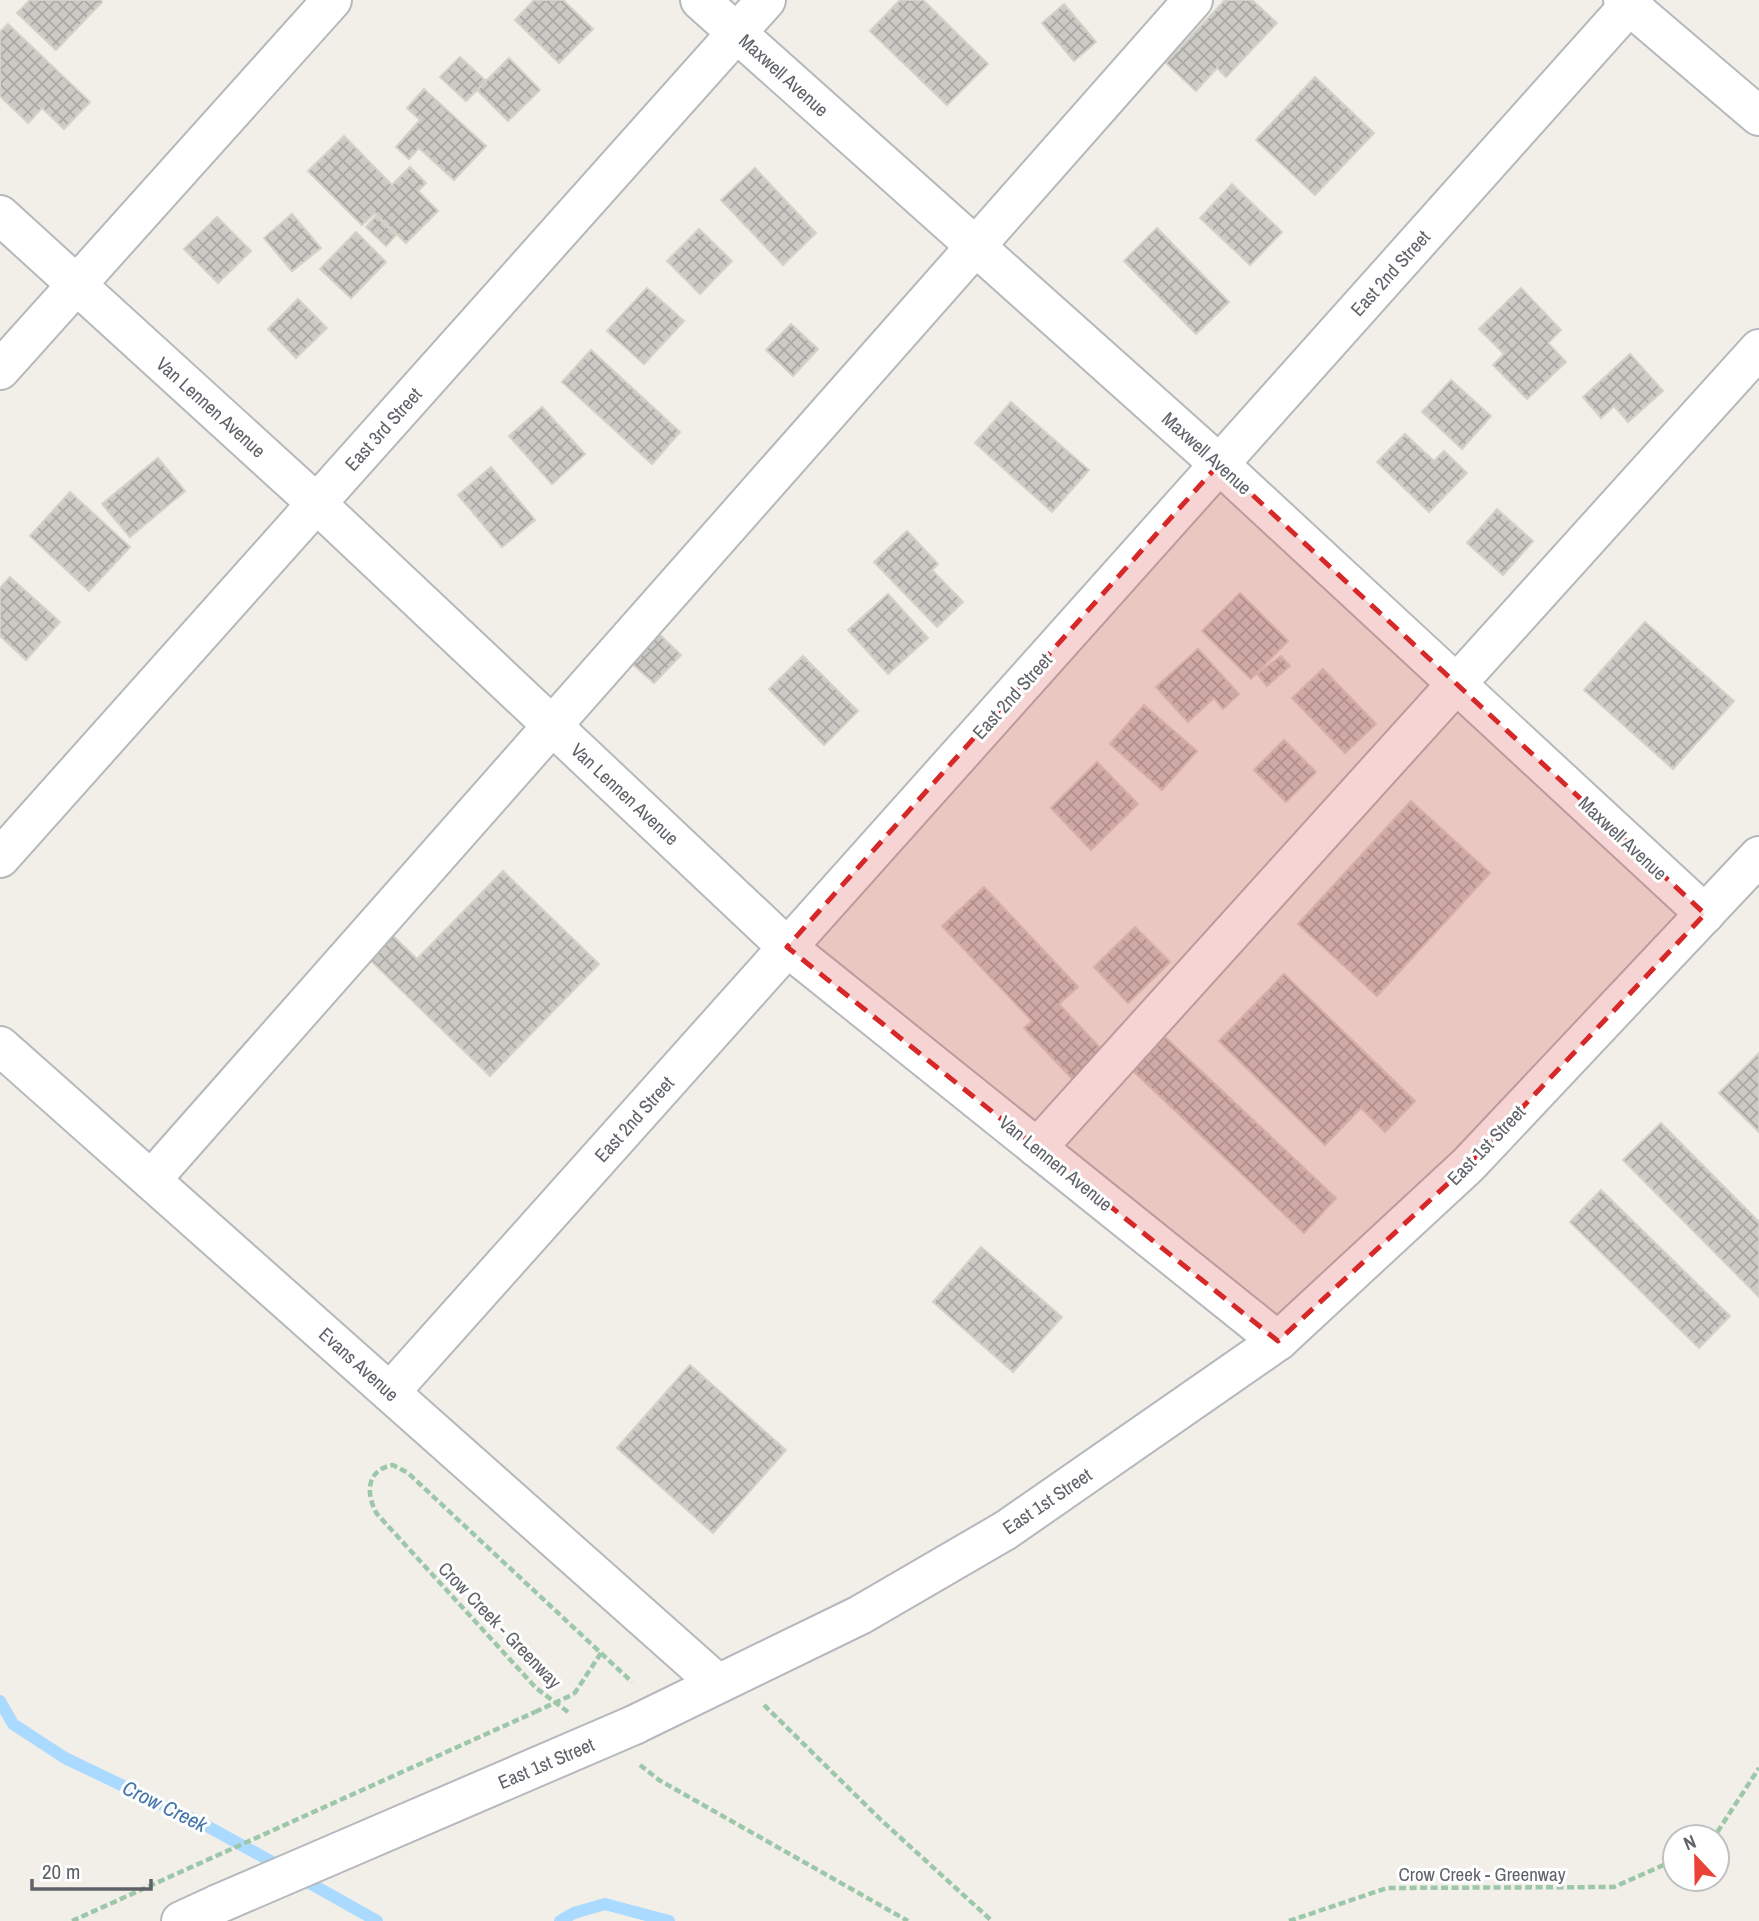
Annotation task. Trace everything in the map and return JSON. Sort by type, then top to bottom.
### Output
[{"type":"street","points":[[0,370],[332,0]]},
{"type":"street","name":"Maxwell Avenue","points":[[701,0],[1219,464],[1705,914]]},
{"type":"street","name":"East 3rd Street","points":[[0,858],[766,0]]},
{"type":"street","points":[[151,1180],[1194,0]]},
{"type":"street","points":[[1629,2],[1759,116]]},
{"type":"street","name":"East 2nd Street","points":[[390,1392],[1629,2]]},
{"type":"street","name":"Van Lennen Avenue","points":[[0,215],[316,503],[788,947],[1278,1341]]},
{"type":"street","points":[[1037,1148],[1759,349]]},
{"type":"street","name":"East 1st Street","points":[[181,1921],[634,1725],[860,1615],[1006,1530],[1278,1341],[1468,1166],[1759,856]]},
{"type":"street","name":"Evans Avenue","points":[[0,1046],[390,1392],[725,1679]]},
{"type":"path","name":"Crow Creek - Greenway","points":[[72,1921],[535,1712],[574,1695],[601,1653],[408,1473],[393,1465],[373,1478],[369,1491],[377,1514],[536,1688],[577,1718]]},
{"type":"path","points":[[725,1679],[992,1921]]},
{"type":"path","points":[[639,1765],[659,1780],[908,1921]]},
{"type":"path","points":[[1723,1823],[1759,1768]]},
{"type":"path","name":"Crow Creek - Greenway","points":[[1289,1921],[1387,1888],[1614,1887],[1661,1866]]},
{"type":"highlighted area","points":[[1219,464],[1705,914],[1468,1165],[1278,1341],[787,947]]},
{"type":"building","points":[[30,0],[102,2],[56,50],[17,13]]},
{"type":"building","points":[[534,0],[563,0],[593,29],[559,63],[515,20]]},
{"type":"building","points":[[900,0],[923,0],[988,64],[947,105],[870,31]]},
{"type":"building","points":[[1225,0],[1252,0],[1277,23],[1226,77],[1217,68],[1196,91],[1166,63]]},
{"type":"building","points":[[1064,4],[1096,42],[1074,61],[1042,23]]},
{"type":"building","points":[[8,24],[90,102],[64,129],[42,108],[28,123],[0,96],[0,32]]},
{"type":"building","points":[[460,57],[486,81],[466,101],[440,77]]},
{"type":"building","points":[[509,58],[540,90],[508,121],[477,90]]},
{"type":"building","points":[[1315,77],[1374,133],[1315,195],[1256,140]]},
{"type":"building","points":[[424,89],[486,146],[454,180],[419,148],[409,159],[396,147],[420,120],[407,108]]},
{"type":"building","points":[[344,136],[392,185],[410,167],[426,183],[418,191],[438,211],[406,243],[375,213],[362,225],[308,171]]},
{"type":"building","points":[[755,168],[816,233],[783,265],[721,200]]},
{"type":"building","points":[[1232,184],[1282,232],[1250,265],[1200,218]]},
{"type":"building","points":[[292,214],[321,248],[292,271],[264,238]]},
{"type":"building","points":[[376,216],[396,235],[386,246],[366,227]]},
{"type":"building","points":[[217,217],[251,251],[218,283],[184,249]]},
{"type":"building","points":[[1157,228],[1229,302],[1196,334],[1124,261]]},
{"type":"building","points":[[699,229],[732,261],[700,294],[667,261]]},
{"type":"building","points":[[356,232],[386,262],[351,298],[320,269]]},
{"type":"building","points":[[647,288],[684,321],[644,364],[607,331]]},
{"type":"building","points":[[1521,288],[1561,330],[1548,343],[1566,362],[1527,399],[1493,365],[1504,354],[1479,329]]},
{"type":"building","points":[[298,299],[327,328],[296,358],[268,329]]},
{"type":"building","points":[[791,324],[818,349],[793,376],[766,350]]},
{"type":"building","points":[[591,350],[680,432],[652,464],[562,382]]},
{"type":"building","points":[[1630,354],[1663,391],[1628,422],[1614,406],[1601,418],[1583,397]]},
{"type":"building","points":[[1451,380],[1491,416],[1462,449],[1422,412]]},
{"type":"building","points":[[1011,402],[1089,470],[1052,512],[975,443]]},
{"type":"building","points":[[542,407],[585,454],[552,484],[509,436]]},
{"type":"building","points":[[1405,434],[1434,461],[1444,451],[1467,473],[1429,512],[1377,462]]},
{"type":"building","points":[[158,458],[185,491],[130,537],[102,504]]},
{"type":"building","points":[[491,467],[535,520],[502,547],[458,495]]},
{"type":"building","points":[[70,492],[130,547],[89,591],[30,536]]},
{"type":"building","points":[[1497,509],[1533,541],[1503,575],[1467,543]]},
{"type":"building","points":[[907,531],[938,564],[932,570],[963,602],[937,627],[874,562]]},
{"type":"building","points":[[10,577],[60,622],[26,660],[0,636],[0,588]]},
{"type":"building","points":[[1240,593],[1288,641],[1251,679],[1202,631]]},
{"type":"building","points":[[888,594],[928,638],[888,674],[848,630]]},
{"type":"building","points":[[1645,622],[1734,701],[1673,769],[1584,690]]},
{"type":"building","points":[[657,632],[681,655],[654,683],[629,661]]},
{"type":"building","points":[[1198,649],[1239,694],[1223,709],[1214,698],[1188,722],[1156,687]]},
{"type":"building","points":[[803,656],[858,711],[824,745],[769,689]]},
{"type":"building","points":[[1281,656],[1290,666],[1267,686],[1257,674]]},
{"type":"building","points":[[1323,669],[1376,724],[1345,753],[1292,698]]},
{"type":"building","points":[[1144,705],[1197,751],[1162,790],[1110,744]]},
{"type":"building","points":[[1284,740],[1316,772],[1286,802],[1254,770]]},
{"type":"building","points":[[1097,762],[1138,804],[1091,850],[1051,808]]},
{"type":"building","points":[[1411,801],[1490,873],[1377,996],[1298,924]]},
{"type":"building","points":[[503,871],[599,964],[490,1076],[365,955],[388,931],[417,959]]},
{"type":"building","points":[[984,887],[1078,987],[1059,1004],[1106,1054],[1076,1083],[1024,1028],[1032,1021],[942,926]]},
{"type":"building","points":[[1135,927],[1170,962],[1128,1003],[1094,967]]},
{"type":"building","points":[[1284,974],[1415,1101],[1385,1132],[1361,1108],[1325,1145],[1219,1041]]},
{"type":"building","points":[[1165,1037],[1336,1198],[1304,1233],[1133,1071]]},
{"type":"building","points":[[1759,1053],[1759,1132],[1719,1093]]},
{"type":"building","points":[[1661,1123],[1759,1222],[1759,1297],[1623,1160]]},
{"type":"building","points":[[1601,1190],[1730,1316],[1699,1348],[1570,1222]]},
{"type":"building","points":[[981,1247],[1062,1317],[1013,1372],[933,1302]]},
{"type":"building","points":[[690,1365],[786,1450],[713,1533],[617,1448]]},
{"type":"waterway","name":"Crow Creek","points":[[0,1701],[13,1724],[65,1758],[207,1826],[283,1868]]},
{"type":"waterway","name":"Crow Creek","points":[[299,1877],[377,1921]]},
{"type":"waterway","name":"Crow Creek","points":[[560,1921],[574,1913],[605,1904],[669,1921]]}]
